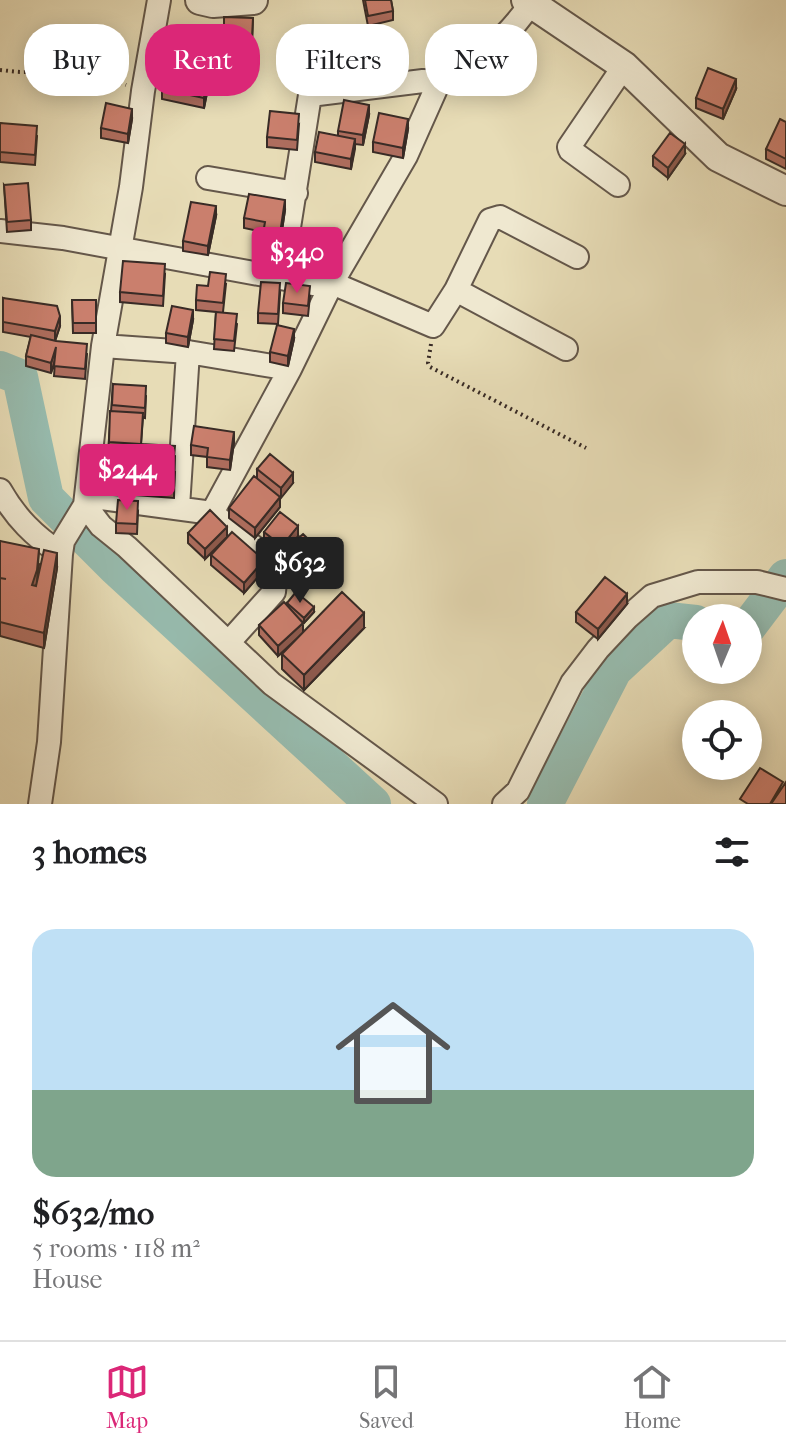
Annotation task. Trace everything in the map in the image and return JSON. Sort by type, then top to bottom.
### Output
[{"type":"street","points":[[40,804],[49,742],[62,548],[85,503],[103,346],[159,0]]},
{"type":"street","points":[[200,0],[213,3],[253,0]]},
{"type":"street","points":[[514,24],[528,2],[624,66],[718,157],[786,191]]},
{"type":"street","points":[[618,185],[569,147],[624,66]]},
{"type":"street","points":[[281,278],[310,95],[425,81]]},
{"type":"street","points":[[212,513],[290,369],[332,283],[406,156],[433,96]]},
{"type":"street","points":[[208,178],[296,193]]},
{"type":"street","points":[[0,231],[121,247],[313,284],[332,283],[433,326],[456,290],[490,220],[495,217],[577,257]]},
{"type":"street","points":[[456,290],[566,349]]},
{"type":"street","points":[[103,346],[188,352],[290,369]]},
{"type":"street","points":[[178,507],[188,352]]},
{"type":"street","points":[[0,490],[14,515],[36,537],[62,548]]},
{"type":"street","points":[[85,503],[178,507],[212,513],[260,552],[276,570],[274,592],[229,642]]},
{"type":"street","points":[[85,503],[101,526],[272,684],[436,804]]},
{"type":"street","points":[[504,804],[518,791],[572,683],[627,618],[652,596],[698,582],[757,582],[786,589]]},
{"type":"path","points":[[0,70],[22,73],[37,70],[52,61],[62,61],[143,91]]},
{"type":"path","points":[[433,326],[430,367],[586,448]]},
{"type":"building","points":[[365,0],[391,0],[393,11],[368,16]]},
{"type":"building","points":[[224,17],[253,18],[253,24],[224,24]]},
{"type":"building","points":[[708,68],[736,79],[723,109],[696,98]]},
{"type":"building","points":[[344,100],[369,105],[363,135],[338,131]]},
{"type":"building","points":[[106,103],[132,109],[128,134],[101,128]]},
{"type":"building","points":[[270,111],[299,114],[297,140],[267,137]]},
{"type":"building","points":[[379,113],[408,119],[403,148],[373,142]]},
{"type":"building","points":[[780,119],[786,122],[786,159],[766,149]]},
{"type":"building","points":[[0,123],[37,126],[35,155],[0,152]]},
{"type":"building","points":[[319,132],[355,139],[351,159],[315,152]]},
{"type":"building","points":[[670,133],[685,144],[668,168],[653,156]]},
{"type":"building","points":[[28,183],[31,220],[7,222],[4,185]]},
{"type":"building","points":[[249,194],[285,200],[277,254],[260,251],[265,222],[244,218]]},
{"type":"building","points":[[191,202],[216,206],[208,246],[183,241]]},
{"type":"building","points":[[123,261],[165,264],[163,296],[120,292]]},
{"type":"building","points":[[210,272],[226,274],[223,303],[196,300],[197,285],[208,286]]},
{"type":"building","points":[[261,282],[280,283],[278,314],[258,313]]},
{"type":"building","points":[[286,283],[310,286],[308,306],[283,303]]},
{"type":"building","points":[[3,298],[57,306],[60,316],[55,331],[3,322]]},
{"type":"building","points":[[72,300],[96,300],[96,323],[73,323]]},
{"type":"building","points":[[172,306],[193,310],[188,337],[166,333]]},
{"type":"building","points":[[216,312],[237,314],[234,341],[214,339]]},
{"type":"building","points":[[277,325],[294,329],[288,356],[270,352]]},
{"type":"building","points":[[31,335],[87,344],[85,369],[54,366],[56,347],[51,363],[26,356]]},
{"type":"building","points":[[113,384],[146,386],[145,408],[112,405]]},
{"type":"building","points":[[110,411],[143,413],[141,444],[175,446],[173,470],[149,470],[175,472],[174,488],[135,485],[137,464],[107,462],[108,446],[138,448],[139,444],[109,442]]},
{"type":"building","points":[[194,426],[234,432],[230,460],[207,457],[208,448],[191,445]]},
{"type":"building","points":[[270,454],[293,473],[281,488],[257,469]]},
{"type":"building","points":[[100,466],[128,468],[127,486],[99,484]]},
{"type":"building","points":[[254,476],[280,497],[255,528],[229,508]]},
{"type":"building","points":[[118,500],[138,501],[137,524],[116,523]]},
{"type":"building","points":[[210,510],[227,527],[205,549],[188,533]]},
{"type":"building","points":[[280,512],[298,526],[282,546],[264,532]]},
{"type":"building","points":[[232,532],[264,560],[244,583],[211,555]]},
{"type":"building","points":[[303,534],[318,549],[301,565],[286,549]]},
{"type":"building","points":[[0,541],[39,549],[32,585],[36,586],[44,550],[57,553],[44,633],[0,622]]},
{"type":"building","points":[[605,577],[627,594],[598,629],[576,612]]},
{"type":"building","points":[[296,592],[314,607],[304,618],[287,603]]},
{"type":"building","points":[[342,592],[364,613],[304,675],[282,654]]},
{"type":"building","points":[[284,602],[303,623],[278,646],[259,625]]},
{"type":"building","points":[[762,769],[783,782],[770,804],[748,804],[740,799],[752,780],[762,780]]},
{"type":"building","points":[[786,782],[786,804],[771,804]]},
{"type":"waterway","points":[[0,369],[20,377],[46,498],[116,568],[373,804]]},
{"type":"waterway","points":[[762,609],[786,577]]},
{"type":"waterway","points":[[545,804],[614,670],[668,620],[682,622]]}]
